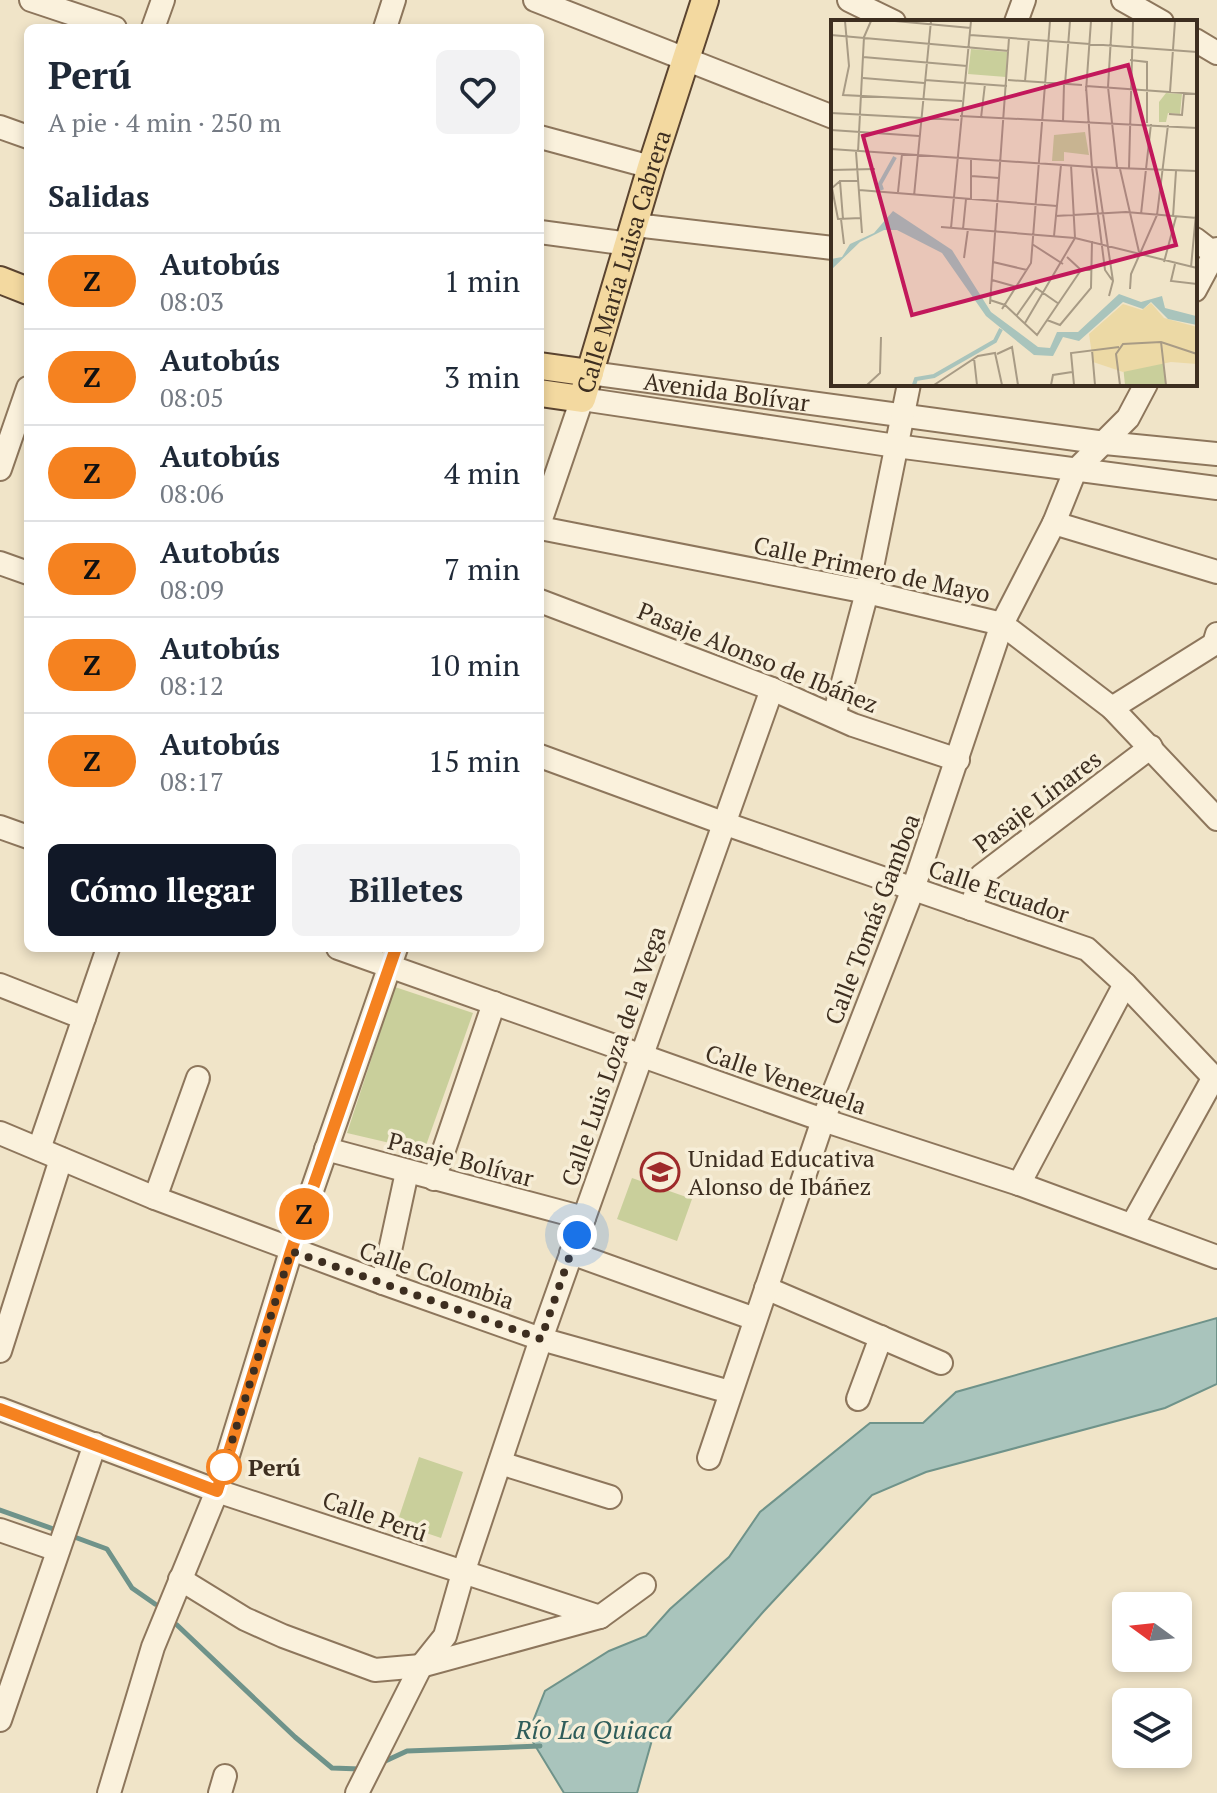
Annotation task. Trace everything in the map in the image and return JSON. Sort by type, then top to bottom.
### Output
[{"type":"main road","name":"Calle María Luisa Cabrera","points":[[582,399],[651,167],[705,0]]},
{"type":"main road","points":[[0,280],[24,289]]},
{"type":"main road","name":"Avenida Bolívar","points":[[544,367],[590,373]]},
{"type":"main road","name":"Avenida Bolívar","points":[[544,394],[582,399]]},
{"type":"street","points":[[31,0],[103,24]]},
{"type":"street","points":[[154,24],[163,0]]},
{"type":"street","points":[[386,24],[394,0]]},
{"type":"street","points":[[535,0],[831,116]]},
{"type":"street","points":[[849,0],[890,20]]},
{"type":"street","points":[[1017,20],[1024,0]]},
{"type":"street","points":[[1123,0],[1158,20]]},
{"type":"street","points":[[1197,41],[1217,53]]},
{"type":"street","points":[[0,127],[24,136]]},
{"type":"street","points":[[544,138],[651,167]]},
{"type":"street","points":[[544,232],[632,234],[831,248]]},
{"type":"street","points":[[1197,283],[1207,249]]},
{"type":"street","name":"Avenida Bolívar","points":[[590,373],[1105,443],[1217,454]]},
{"type":"street","points":[[834,716],[867,592],[909,386]]},
{"type":"street","points":[[1075,471],[1128,418],[1145,386]]},
{"type":"street","name":"Avenida Bolívar","points":[[582,399],[896,446],[1217,488]]},
{"type":"street","name":"Calle María Luisa Cabrera","points":[[544,510],[582,399]]},
{"type":"street","points":[[0,469],[24,400]]},
{"type":"street","name":"Calle Tomás Gamboa","points":[[709,1458],[823,1120],[913,889],[1002,624],[1054,523],[1075,471]]},
{"type":"street","points":[[1054,523],[1217,572]]},
{"type":"street","name":"Calle Primero de Mayo","points":[[544,529],[867,592],[1002,624],[1112,708],[1217,819]]},
{"type":"street","points":[[0,563],[24,572]]},
{"type":"street","name":"Pasaje Alonso de Ibáñez","points":[[544,603],[772,689],[853,725],[958,760]]},
{"type":"street","points":[[1112,708],[1216,642]]},
{"type":"street","name":"Calle Luis Loza de la Vega","points":[[361,1792],[421,1666],[445,1636],[541,1339],[772,689]]},
{"type":"street","name":"Pasaje Linares","points":[[971,909],[981,876],[1151,747]]},
{"type":"street","name":"Calle Ecuador","points":[[544,757],[1087,949],[1125,984],[1215,1079]]},
{"type":"street","points":[[0,827],[24,836]]},
{"type":"street","points":[[39,1149],[107,952]]},
{"type":"street","name":"Calle Venezuela","points":[[362,952],[393,957],[494,1003],[823,1120],[1019,1184],[1217,1257]]},
{"type":"street","points":[[109,1793],[153,1647],[217,1491],[291,1251],[393,957]]},
{"type":"street","points":[[1019,1184],[1125,984]]},
{"type":"street","points":[[0,985],[84,1018]]},
{"type":"street","points":[[434,1179],[494,1003]]},
{"type":"street","points":[[155,1198],[198,1078]]},
{"type":"street","points":[[1132,1225],[1215,1079]]},
{"type":"street","name":"Calle Colombia","points":[[0,1133],[291,1251],[541,1339],[730,1392]]},
{"type":"street","name":"Pasaje Bolívar","points":[[326,1149],[584,1218]]},
{"type":"street","points":[[0,1351],[61,1159]]},
{"type":"street","points":[[383,1283],[407,1172]]},
{"type":"street","points":[[571,1253],[755,1319]]},
{"type":"street","points":[[766,1288],[941,1363]]},
{"type":"street","points":[[858,1399],[881,1337]]},
{"type":"street","name":"Calle Perú","points":[[0,1409],[217,1491],[600,1617]]},
{"type":"street","points":[[0,1720],[95,1444]]},
{"type":"street","points":[[500,1463],[610,1497]]},
{"type":"street","points":[[0,1530],[58,1550]]},
{"type":"street","points":[[180,1579],[245,1619],[375,1670],[421,1666],[600,1617],[644,1585]]},
{"type":"green space","points":[[395,987],[473,1013],[424,1151],[347,1133]]},
{"type":"green space","points":[[632,1178],[692,1199],[677,1241],[617,1219]]},
{"type":"green space","points":[[419,1457],[463,1472],[441,1538],[397,1523]]},
{"type":"water","name":"Río La Quiaca","points":[[1217,1318],[1217,1384],[1165,1408],[926,1472],[872,1495],[764,1611],[652,1740],[637,1793],[564,1793],[528,1734],[545,1691],[609,1651],[646,1636],[670,1609],[729,1557],[760,1512],[870,1423],[923,1423],[956,1392]]},
{"type":"waterway","points":[[0,1510],[59,1531]]},
{"type":"waterway","points":[[69,1535],[107,1549],[132,1588],[155,1604]]},
{"type":"waterway","points":[[177,1625],[332,1768],[360,1769]]},
{"type":"waterway","points":[[381,1763],[407,1751],[540,1746]]},
{"type":"bus line","name":"Z","points":[[0,1409],[217,1491],[291,1251],[395,952]]},
{"type":"place","name":"Unidad Educativa Alonso de Ibáñez","points":[[660,1172]]},
{"type":"place","name":"Perú","points":[[224,1467]]},
{"type":"route","points":[[224,1467],[291,1251],[541,1339],[577,1235]]}]
